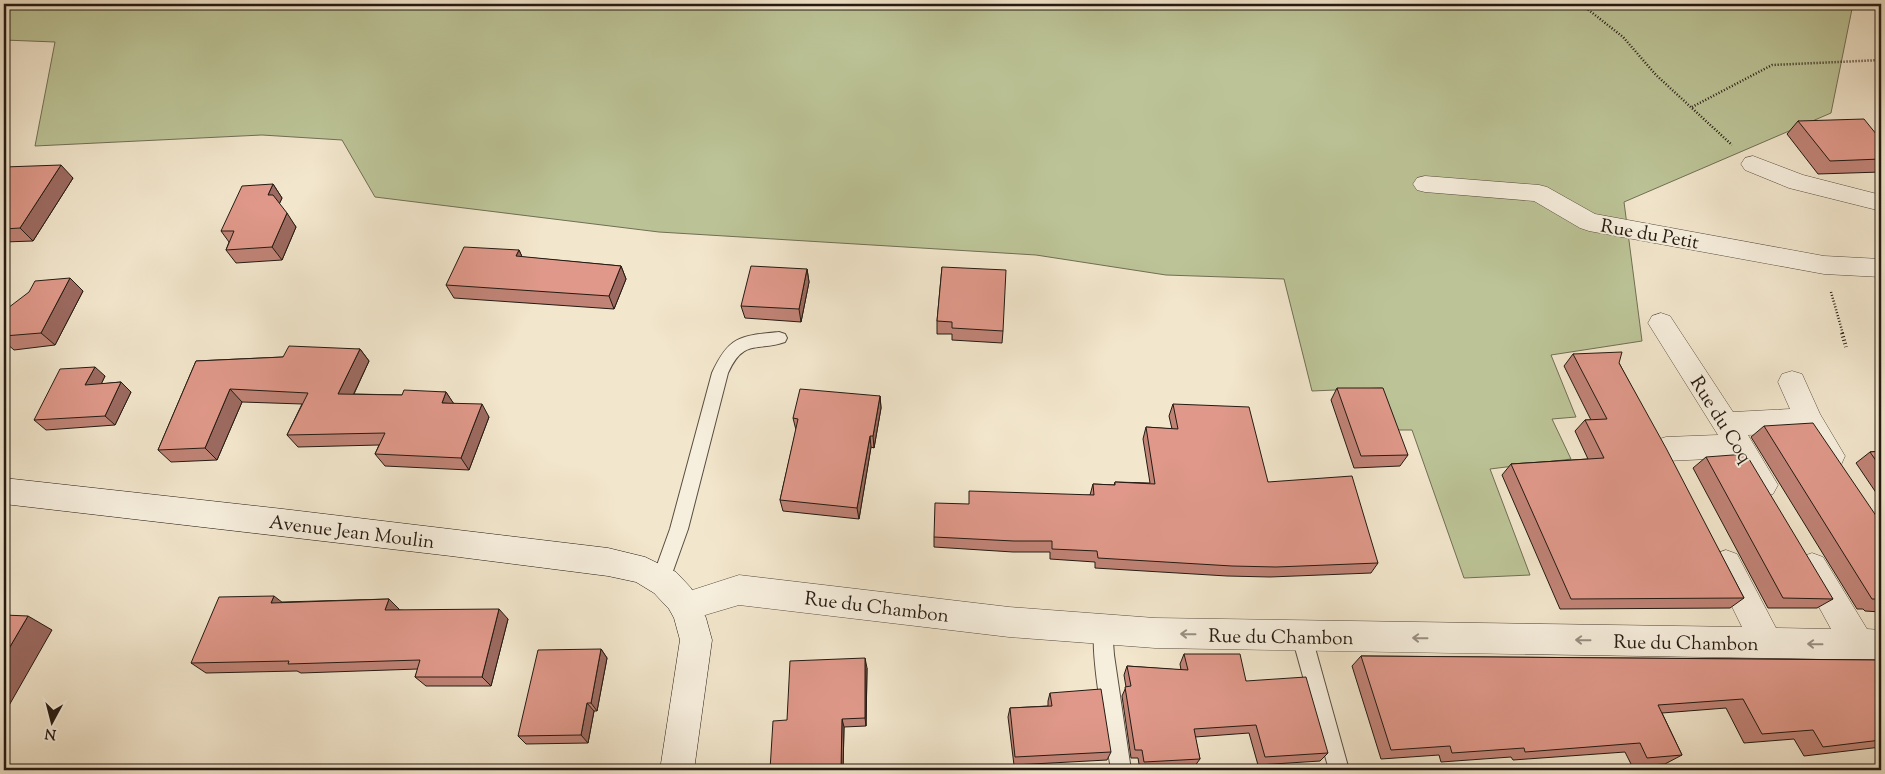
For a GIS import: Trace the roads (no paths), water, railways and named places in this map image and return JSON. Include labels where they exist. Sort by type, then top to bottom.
[{"type":"street","points":[[1753,164],[1796,182],[1881,203]]},
{"type":"street","name":"Rue du Petit","points":[[1425,184],[1539,193],[1589,222],[1824,265],[1881,268]]},
{"type":"street","name":"Rue du Coq","points":[[1661,322],[1733,435],[1774,504]]},
{"type":"street","points":[[1792,382],[1809,420],[1848,479]]},
{"type":"street","points":[[1680,475],[1659,436],[1733,435],[1809,420]]},
{"type":"street","name":"Avenue Jean Moulin","points":[[4,491],[120,503],[612,563],[644,571],[661,579],[686,606]]},
{"type":"street","points":[[1712,537],[1767,643]]},
{"type":"street","points":[[1799,545],[1870,645]]},
{"type":"street","name":"Rue du Chambon","points":[[686,606],[739,590],[1009,622],[1155,633],[1870,645]]},
{"type":"street","points":[[677,770],[696,640],[693,622],[686,606]]},
{"type":"lane","points":[[661,579],[679,529],[726,356],[732,349],[745,342],[779,338]]},
{"type":"lane","points":[[1103,629],[1104,655],[1122,770]]},
{"type":"lane","points":[[1302,636],[1339,770]]}]
